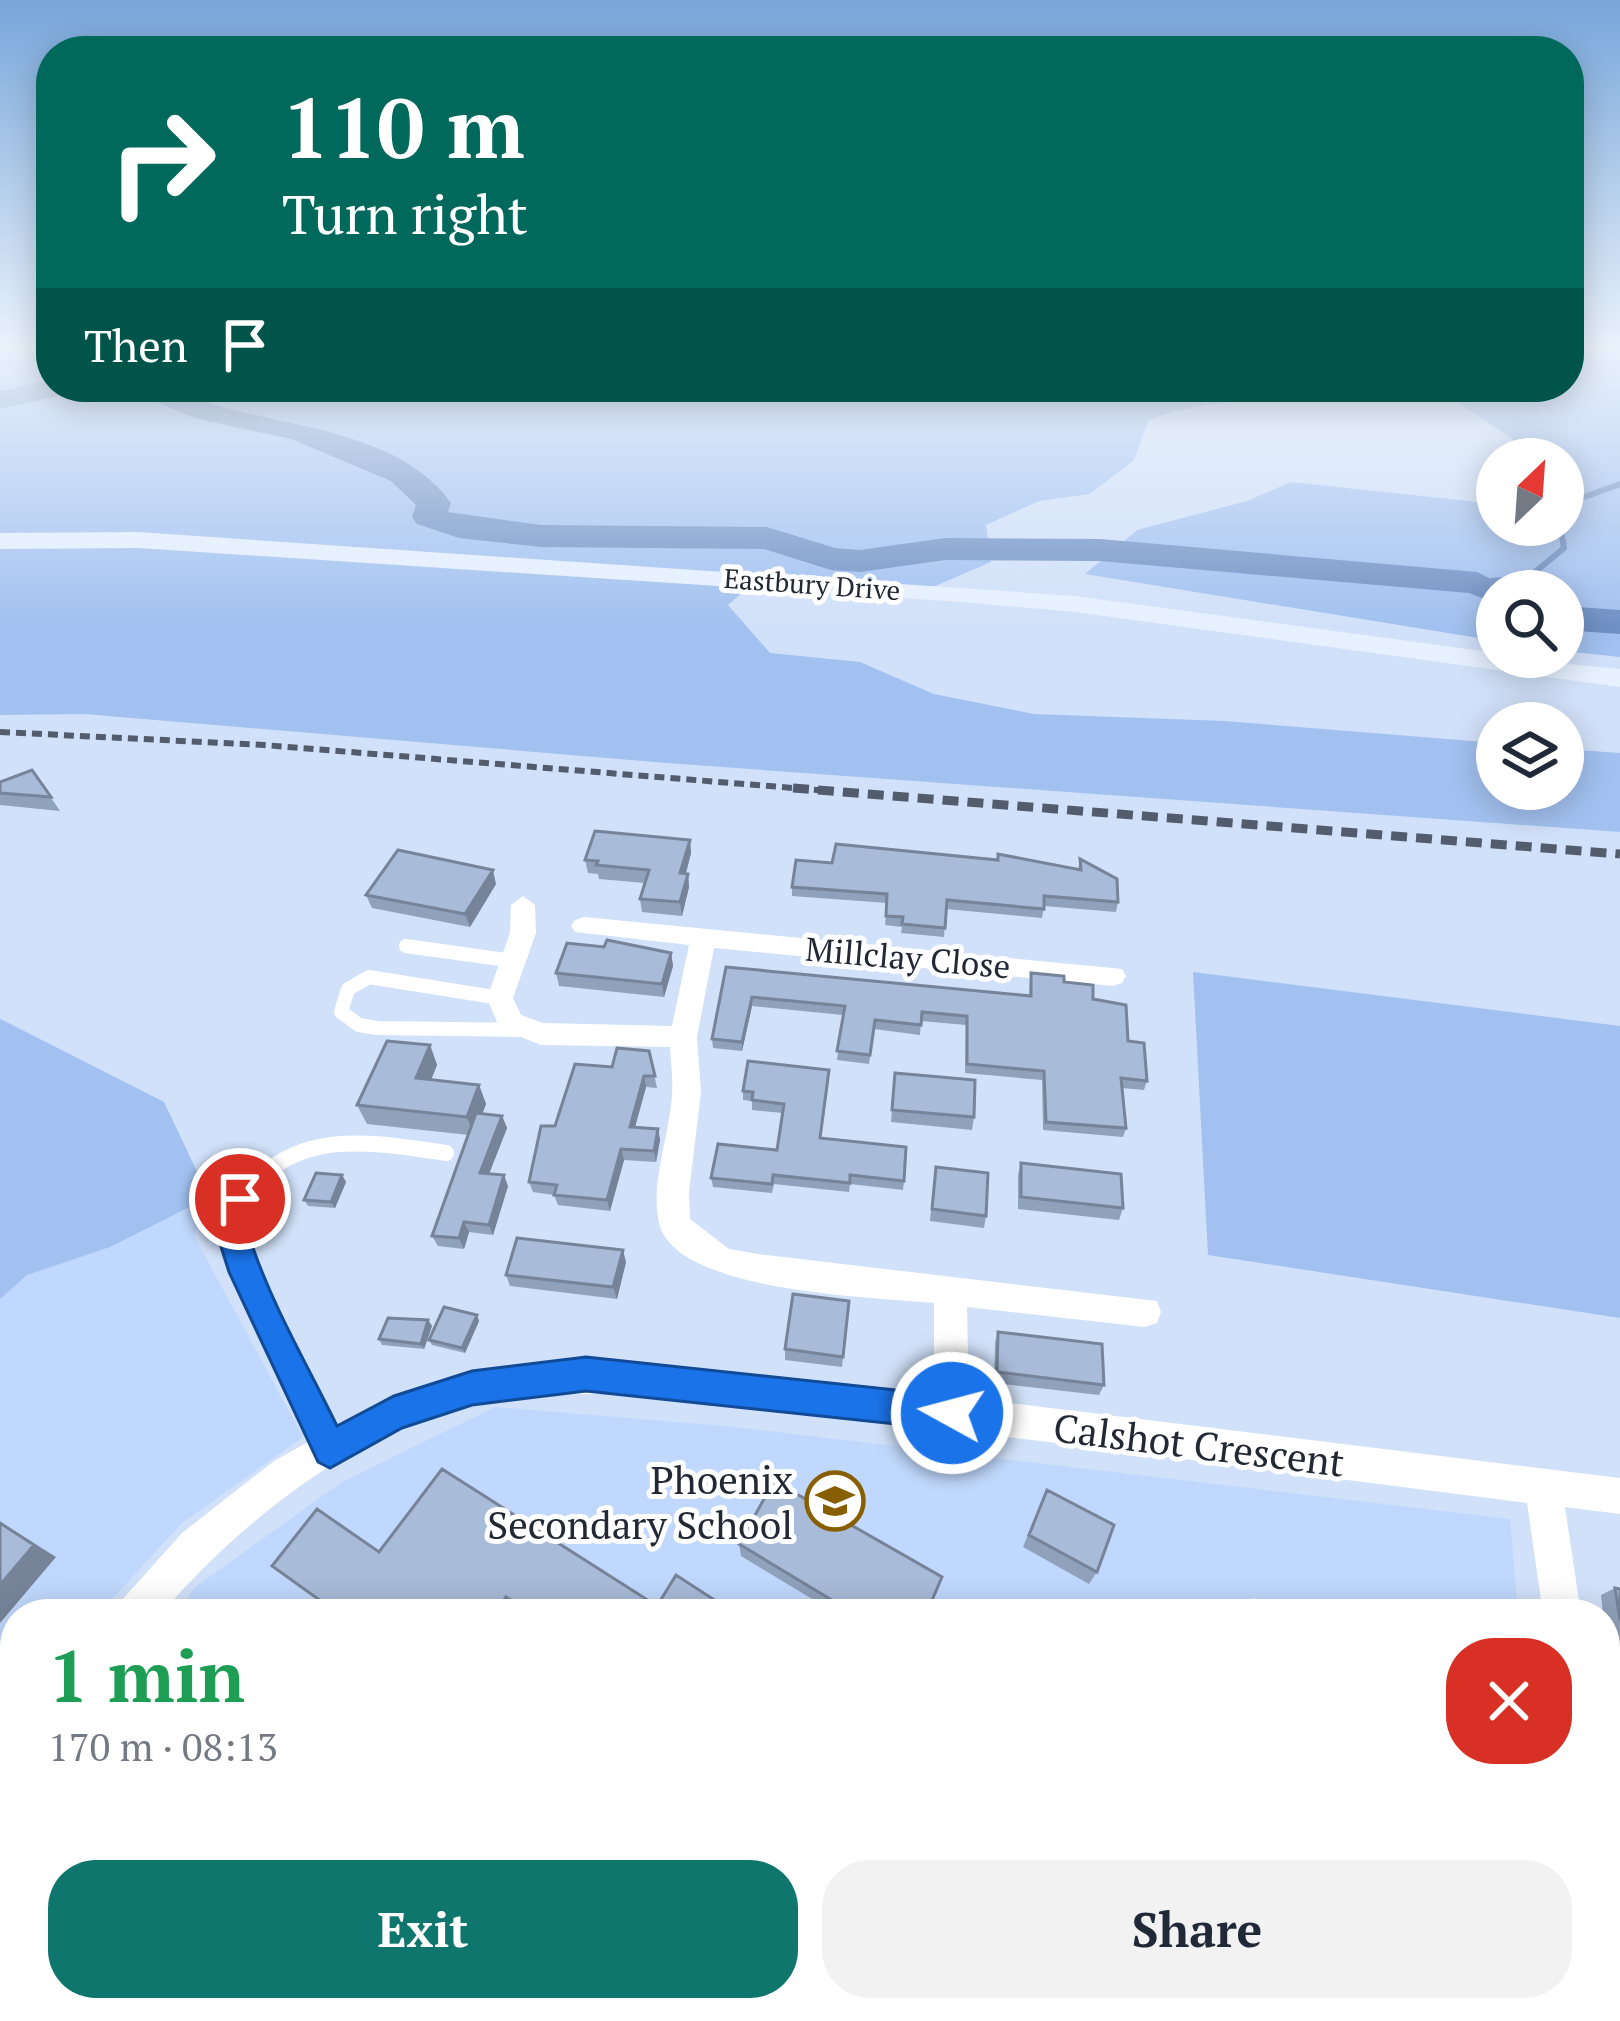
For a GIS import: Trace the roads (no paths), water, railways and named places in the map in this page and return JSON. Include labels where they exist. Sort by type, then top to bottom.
[{"type":"street","name":"Eastbury Drive","points":[[0,541],[138,540],[962,594],[1075,604],[1620,678]]},
{"type":"street","points":[[523,905],[523,933],[500,998],[504,1014],[519,1030],[683,1037]]},
{"type":"street","name":"Millclay Close","points":[[584,926],[1113,976]]},
{"type":"street","points":[[703,938],[683,1037],[688,1092],[674,1192],[675,1224],[693,1244],[722,1262],[1145,1312]]},
{"type":"street","points":[[950,1292],[952,1413]]},
{"type":"street","name":"Calshot Crescent","points":[[149,1599],[195,1546],[287,1474],[394,1413],[472,1388],[586,1374],[952,1413],[1620,1496]]},
{"type":"street","points":[[1543,1486],[1560,1599]]},
{"type":"lane","points":[[406,946],[514,961]]},
{"type":"lane","points":[[500,998],[369,977],[351,984],[341,996],[341,1012],[359,1025],[376,1028],[519,1030]]},
{"type":"lane","points":[[330,1450],[245,1272],[232,1234],[240,1199],[273,1164],[301,1149],[330,1142],[360,1141],[446,1153]]},
{"type":"waterway","points":[[322,440],[403,474],[434,503],[429,517],[459,527],[541,536],[767,538],[831,559],[860,561],[945,549],[1100,550],[1476,583]]},
{"type":"waterway","points":[[1584,497],[1620,484]]},
{"type":"waterway","points":[[1537,570],[1564,546]]},
{"type":"waterway","points":[[1584,619],[1620,622]]},
{"type":"railway","points":[[0,732],[264,745],[798,788]]},
{"type":"railway","points":[[793,788],[798,788]]},
{"type":"railway","points":[[798,788],[1620,854]]},
{"type":"railway","points":[[798,788],[830,791]]},
{"type":"place","name":"Phoenix Secondary School","points":[[835,1501]]}]
